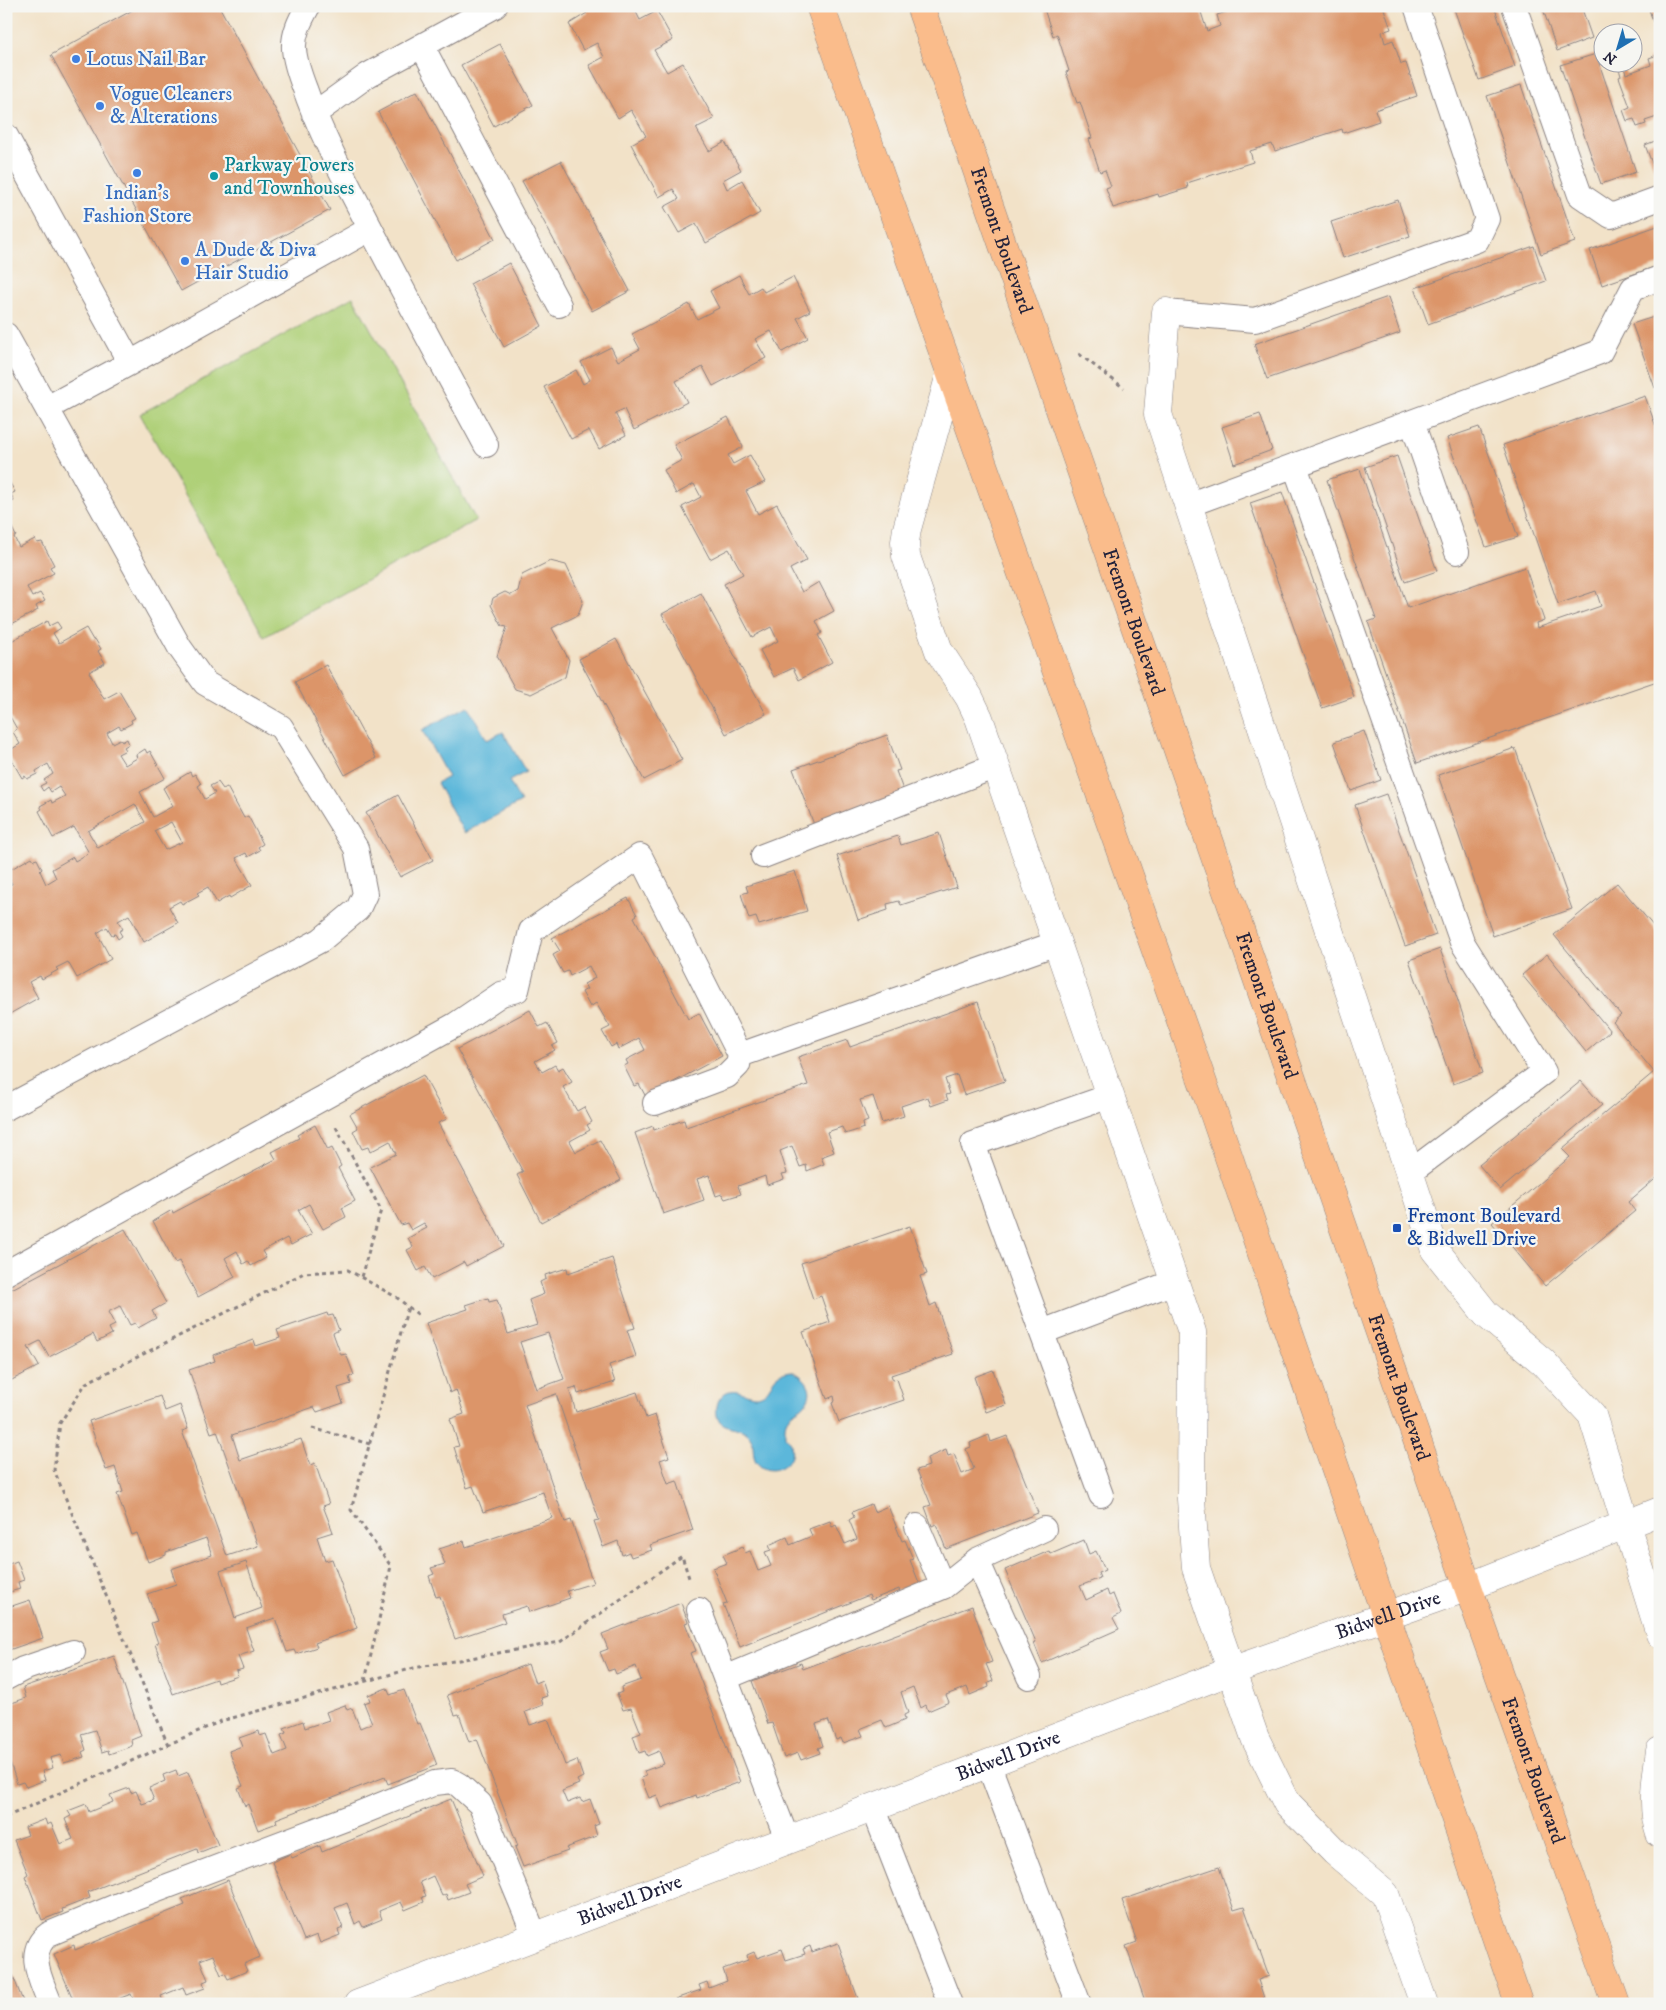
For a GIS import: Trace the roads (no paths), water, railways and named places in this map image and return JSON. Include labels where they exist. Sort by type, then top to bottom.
[{"type":"main road","points":[[820,6],[1214,1114],[1519,2004]]},
{"type":"main road","name":"Fremont Boulevard","points":[[920,6],[1468,1587],[1616,2004]]},
{"type":"street","points":[[1166,312],[1158,414],[1434,1250],[1486,1314],[1543,1362],[1592,1414],[1660,1634]]},
{"type":"street","points":[[951,371],[906,529],[904,542],[906,556],[935,642],[944,660],[975,707],[1192,1332],[1191,1499],[1196,1568],[1255,1738],[1287,1803],[1335,1852],[1385,1894],[1424,2004]]},
{"type":"street","name":"Bidwell Drive","points":[[358,2004],[1231,1671],[1468,1587],[1660,1511]]},
{"type":"street","points":[[1660,1751],[1656,1786],[1656,1824],[1660,1834]]},
{"type":"lane","points":[[308,6],[300,20],[294,50],[299,72],[314,114],[328,148],[370,229],[486,445]]},
{"type":"lane","points":[[314,114],[368,75],[495,6]]},
{"type":"lane","points":[[1166,312],[1255,320],[1477,240],[1487,220],[1416,6]]},
{"type":"lane","points":[[1514,6],[1580,194],[1611,216],[1660,198]]},
{"type":"lane","points":[[422,46],[559,305]]},
{"type":"lane","points":[[6,136],[130,364]]},
{"type":"lane","points":[[47,408],[130,364],[370,229]]},
{"type":"lane","points":[[1188,505],[1600,352],[1633,288],[1660,278]]},
{"type":"lane","points":[[6,335],[180,648],[205,683],[281,727],[356,848],[365,894],[358,909],[321,940],[6,1108]]},
{"type":"lane","points":[[1412,422],[1457,552]]},
{"type":"lane","points":[[1295,466],[1462,942],[1544,1072],[1409,1173]]},
{"type":"lane","points":[[763,856],[996,766]]},
{"type":"lane","points":[[6,1273],[455,1024],[501,994],[517,990],[531,931],[640,856],[740,1055],[738,1065],[727,1076],[655,1103]]},
{"type":"lane","points":[[740,1055],[1057,942]]},
{"type":"lane","points":[[1102,1496],[973,1144],[1110,1096]]},
{"type":"lane","points":[[1042,1332],[1174,1282]]},
{"type":"lane","points":[[917,1526],[942,1587]]},
{"type":"lane","points":[[725,1678],[942,1587],[977,1560],[1044,1530]]},
{"type":"lane","points":[[977,1560],[1029,1677]]},
{"type":"lane","points":[[699,1610],[787,1839]]},
{"type":"lane","points":[[6,1678],[23,1669],[74,1652]]},
{"type":"lane","points":[[988,1763],[1079,2004]]},
{"type":"lane","points":[[50,2004],[38,1974],[35,1958],[42,1938],[48,1934],[128,1901],[436,1783],[452,1782],[459,1785],[480,1804],[534,1936]]},
{"type":"lane","points":[[873,1807],[950,2004]]},
{"type":"water","points":[[468,706],[487,740],[503,732],[526,772],[509,781],[521,802],[464,833],[437,783],[448,777],[422,730]]},
{"type":"water","points":[[792,1371],[802,1377],[808,1385],[810,1395],[804,1405],[787,1419],[785,1436],[791,1445],[792,1452],[790,1457],[783,1466],[777,1469],[766,1469],[760,1466],[755,1459],[753,1443],[749,1435],[744,1431],[727,1426],[719,1420],[717,1404],[722,1395],[730,1391],[739,1391],[752,1396],[761,1395],[769,1389],[778,1375]]},
{"type":"place","name":"Lotus Nail Bar","points":[[76,59]]},
{"type":"place","name":"Vogue Cleaners & Alterations","points":[[100,106]]},
{"type":"place","name":"Indian's Fashion Store","points":[[137,173]]},
{"type":"place","name":"Parkway Towers and Townhouses","points":[[214,176]]},
{"type":"place","name":"A Dude & Diva Hair Studio","points":[[185,261]]},
{"type":"place","name":"Fremont Boulevard & Bidwell Drive","points":[[1397,1228]]}]
